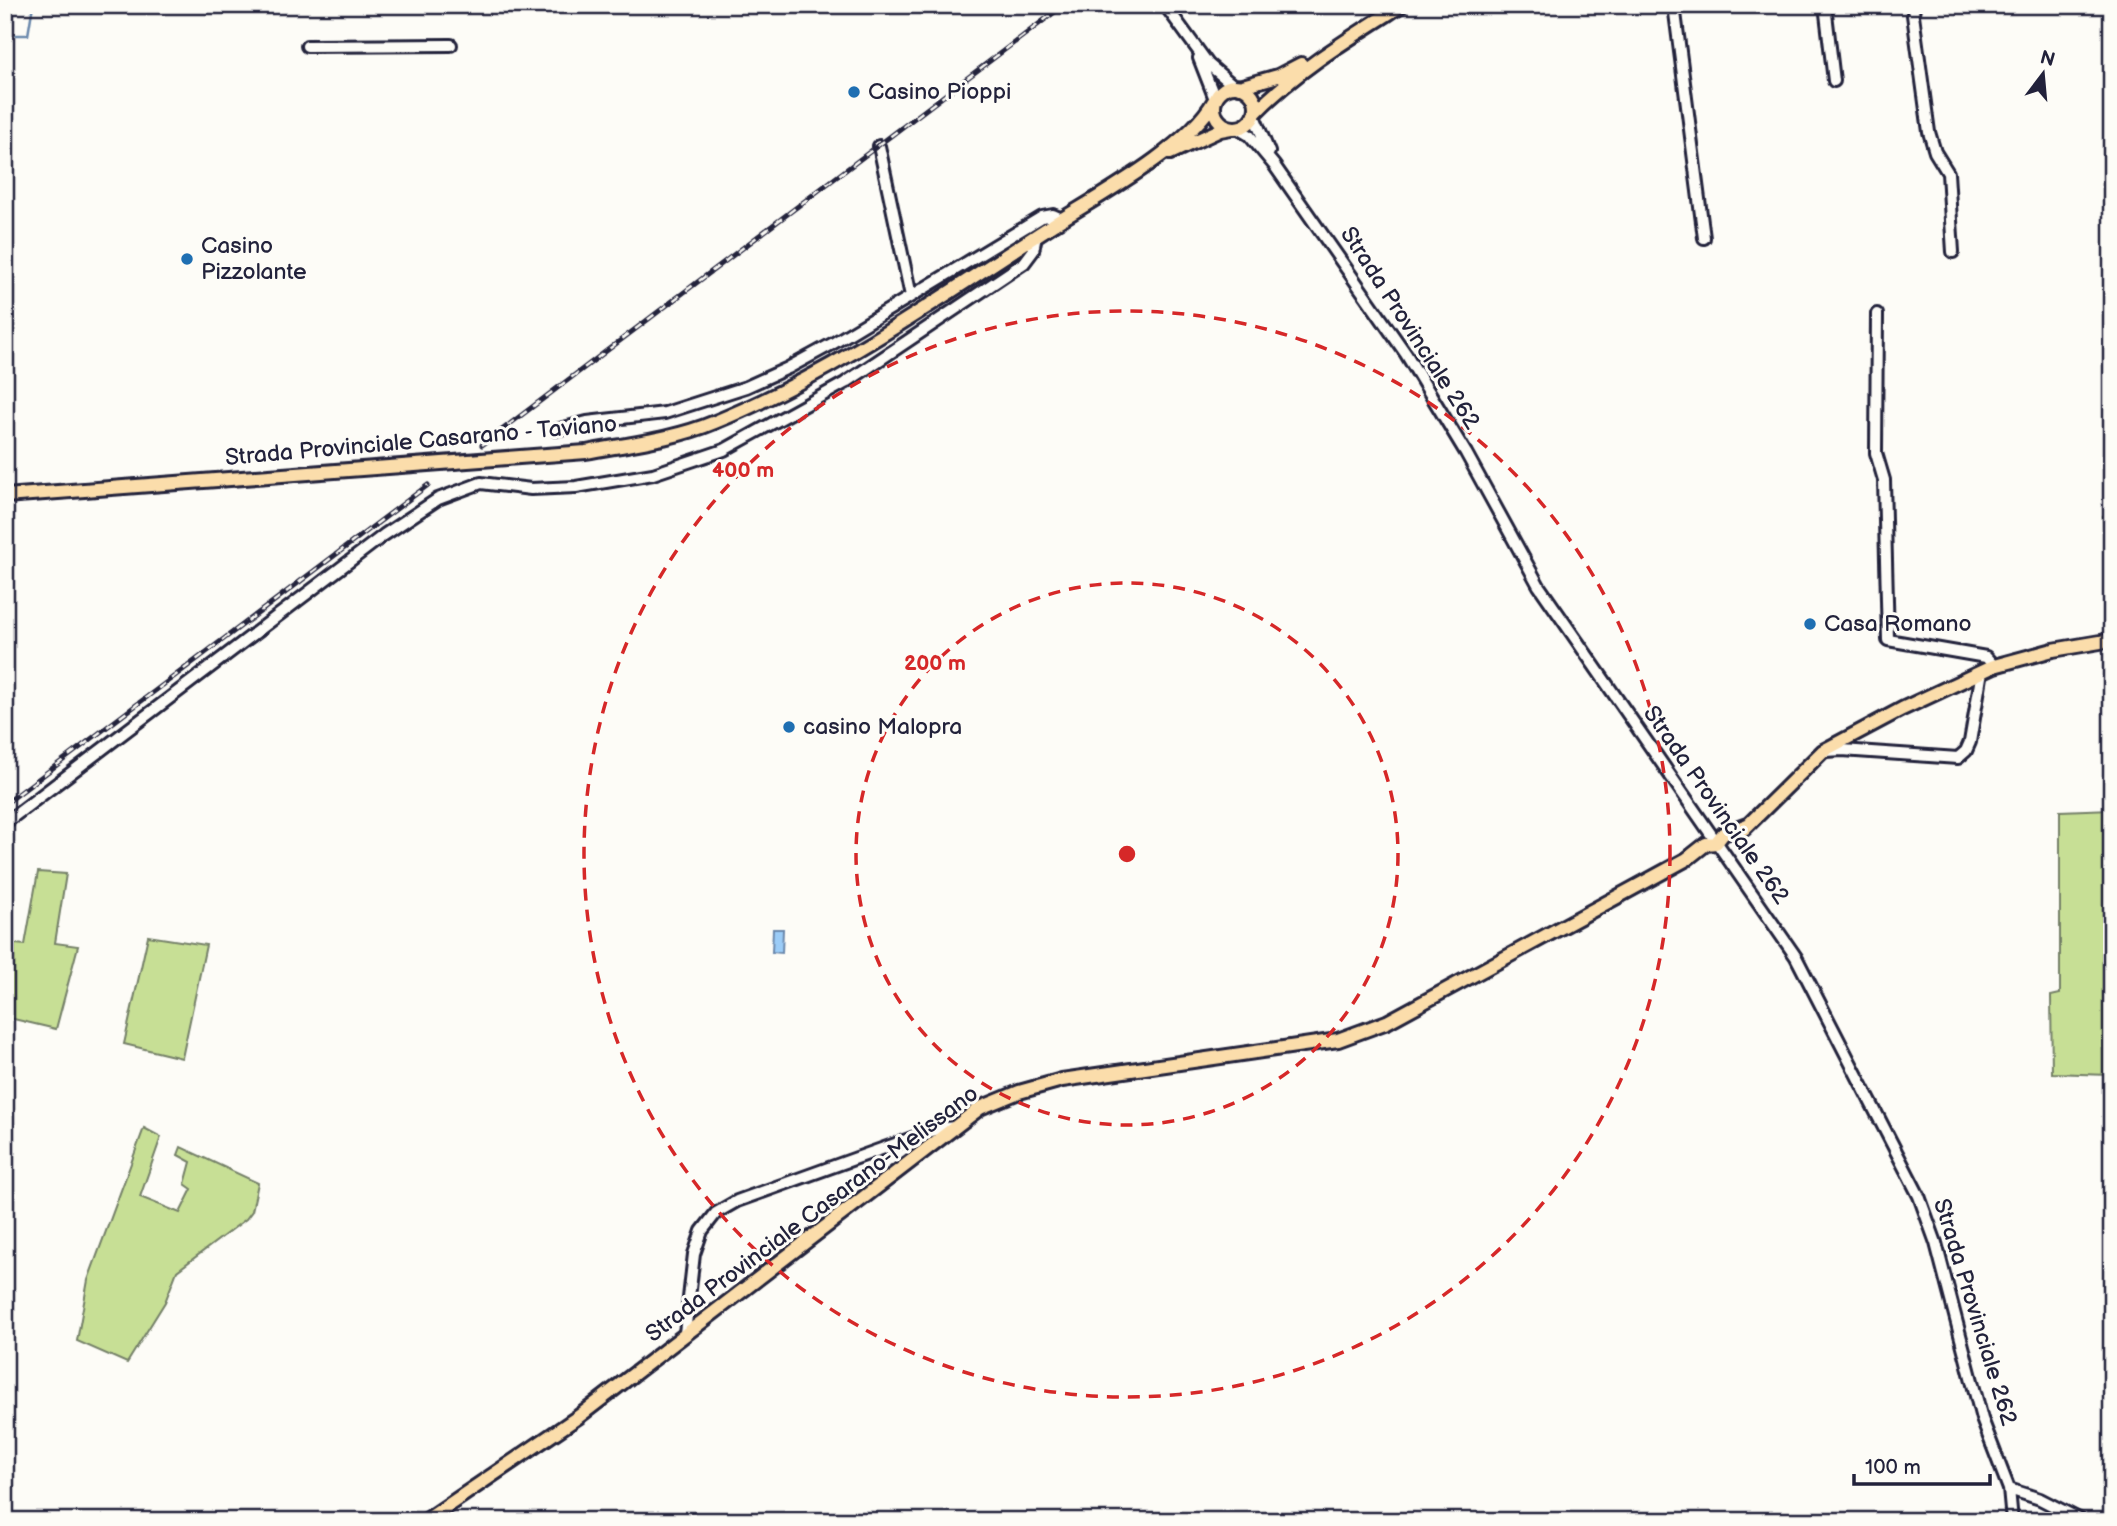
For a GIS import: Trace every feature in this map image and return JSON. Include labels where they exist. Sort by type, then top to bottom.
[{"type":"main road","name":"Strada Provinciale Casarano - Taviano","points":[[5,496],[586,452],[651,440],[712,424],[774,397],[897,324],[1145,166],[1196,127],[1222,90],[1278,76],[1336,46],[1402,5]]},
{"type":"main road","name":"Strada Provinciale Casarano - Taviano","points":[[1145,166],[1202,137],[1247,124],[1279,88],[1336,46]]},
{"type":"main road","points":[[1236,86],[1246,89],[1254,99],[1254,114]]},
{"type":"main road","points":[[1215,100],[1214,114],[1217,119],[1222,124],[1235,128]]},
{"type":"main road","name":"Strada Provinciale Casarano-Melissano","points":[[425,1521],[578,1417],[980,1108],[1019,1092],[1062,1080],[1338,1040],[1387,1023],[1687,859],[1711,850],[1716,843],[1729,841],[1741,833],[1823,751],[1902,709],[1988,669],[2053,650],[2112,640]]},
{"type":"street","points":[[1165,5],[1208,64],[1236,86]]},
{"type":"street","points":[[1674,5],[1704,238]]},
{"type":"street","points":[[1825,5],[1834,82]]},
{"type":"street","points":[[1914,5],[1913,15],[1929,132],[1948,173],[1953,252]]},
{"type":"street","points":[[307,46],[452,45]]},
{"type":"street","points":[[1194,46],[1215,100]]},
{"type":"street","points":[[1254,114],[1275,164]]},
{"type":"street","points":[[1235,128],[1249,135],[1275,164]]},
{"type":"street","points":[[879,146],[911,296]]},
{"type":"street","name":"Strada Provinciale 262","points":[[1275,164],[1406,354],[1466,453],[1539,586],[1796,957],[1919,1196],[1937,1243],[1982,1419],[2009,1489],[2012,1521]]},
{"type":"street","points":[[556,430],[587,422],[665,414],[746,387],[789,368],[1042,216],[1053,215],[1062,219]]},
{"type":"street","points":[[5,823],[384,535],[438,499],[481,483],[531,489],[576,487],[653,474],[724,450],[845,383],[1024,263],[1034,251],[1036,236]]},
{"type":"street","points":[[1823,751],[1958,758],[1970,743],[1988,669],[1986,657],[1888,640],[1884,480],[1876,453],[1877,314]]},
{"type":"street","points":[[685,1333],[694,1254],[702,1231],[716,1213],[737,1201],[779,1185],[937,1129],[957,1126]]},
{"type":"street","points":[[2009,1489],[2040,1499],[2083,1521]]},
{"type":"green space","points":[[2112,515],[2112,626],[2111,626],[2103,516]]},
{"type":"green space","points":[[2112,809],[2110,1110],[2109,1075],[2052,1073],[2051,996],[2060,994],[2060,811]]},
{"type":"green space","points":[[38,872],[66,874],[55,943],[78,946],[56,1029],[5,1017],[5,943],[25,945]]},
{"type":"green space","points":[[148,936],[206,945],[182,1058],[124,1044]]},
{"type":"green space","points":[[144,1128],[161,1137],[140,1197],[180,1213],[192,1189],[185,1184],[191,1162],[178,1155],[181,1147],[258,1183],[252,1211],[246,1219],[177,1271],[165,1302],[127,1363],[77,1341],[88,1280]]},
{"type":"water","points":[[773,929],[783,929],[782,953],[772,952]]},
{"type":"waterway","points":[[5,35],[28,35],[33,5]]},
{"type":"railway","points":[[482,445],[1064,5]]},
{"type":"railway","points":[[5,804],[428,485]]},
{"type":"place","name":"Casino Pioppi","points":[[854,92]]},
{"type":"place","name":"Casino Pizzolante","points":[[187,259]]},
{"type":"place","name":"Casa Romano","points":[[1810,624]]},
{"type":"place","name":"casino Malopra","points":[[789,727]]}]
